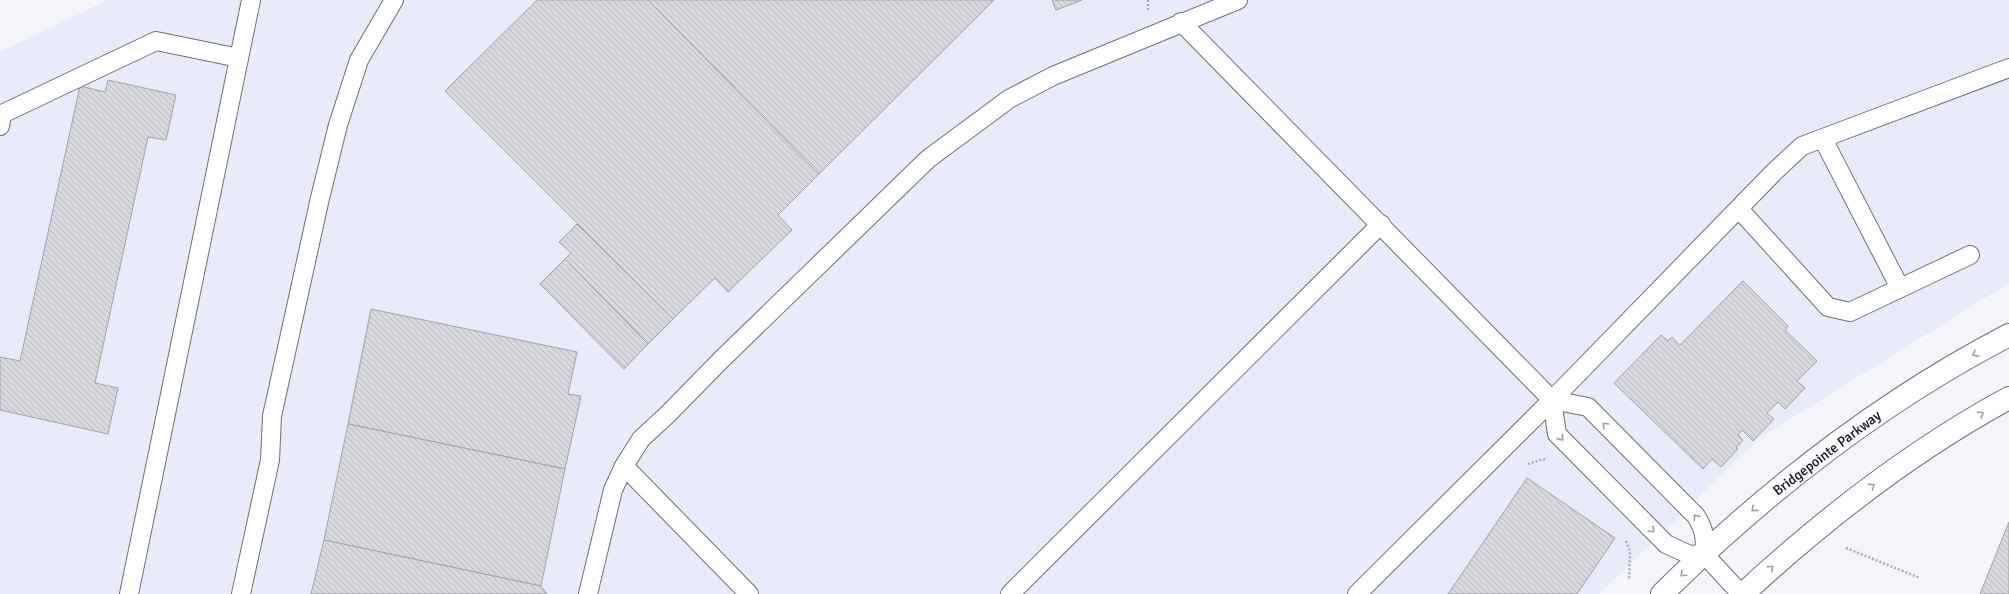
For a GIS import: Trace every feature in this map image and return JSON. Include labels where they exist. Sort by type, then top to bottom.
[{"type":"main road","name":"Bridgepointe Parkway","points":[[1662,594],[1752,510],[1846,436],[1917,388],[2009,335]]},
{"type":"main road","points":[[1742,594],[1797,544],[1860,494],[1941,438],[2009,398]]},
{"type":"lane","points":[[129,594],[251,0]]},
{"type":"lane","points":[[241,594],[270,460],[272,416],[320,198],[338,125],[359,60],[394,0]]},
{"type":"lane","points":[[588,594],[611,497],[624,466],[641,439],[928,159],[1009,99],[1053,76],[1181,22],[1238,0]]},
{"type":"lane","points":[[1181,22],[1381,224],[1552,400],[1588,407],[1691,510],[1703,528],[1706,541],[1704,554]]},
{"type":"lane","points":[[0,126],[2,114],[156,42],[239,58]]},
{"type":"lane","points":[[1357,594],[1552,400],[1774,172],[1802,146],[1824,139],[2009,68]]},
{"type":"lane","points":[[1824,139],[1900,288]]},
{"type":"lane","points":[[1739,209],[1828,307],[1850,312],[1970,255]]},
{"type":"lane","points":[[1010,594],[1381,224]]},
{"type":"lane","points":[[1552,400],[1557,434],[1666,544],[1690,555],[1704,554]]},
{"type":"lane","points":[[624,466],[749,594]]},
{"type":"lane","points":[[1704,554],[1742,594]]},
{"type":"path","points":[[1846,548],[1920,578]]},
{"type":"shaded area","points":[[108,0],[2009,0],[2009,283],[1760,438],[1599,594],[0,594],[0,52]]},
{"type":"building","points":[[537,0],[648,0],[819,174],[778,215],[792,230],[728,292],[715,278],[673,319],[445,91]]},
{"type":"building","points":[[648,0],[994,0],[819,174]]},
{"type":"building","points":[[1052,0],[1082,0],[1056,10]]},
{"type":"building","points":[[108,80],[176,95],[166,140],[148,137],[95,383],[118,388],[108,434],[0,410],[0,357],[20,361],[80,86],[105,92]]},
{"type":"building","points":[[577,224],[673,319],[648,344],[565,259],[571,253],[559,242]]},
{"type":"building","points":[[565,259],[648,344],[624,369],[540,284]]},
{"type":"building","points":[[1743,281],[1788,326],[1785,330],[1817,361],[1797,381],[1805,388],[1785,409],[1778,402],[1767,413],[1774,419],[1753,441],[1742,430],[1738,435],[1743,440],[1736,448],[1738,449],[1721,467],[1712,459],[1703,469],[1614,383],[1661,335],[1668,341],[1672,337],[1680,345]]},
{"type":"building","points":[[371,309],[577,352],[568,394],[581,396],[565,469],[348,424]]},
{"type":"building","points":[[348,424],[565,469],[541,586],[324,540]]},
{"type":"building","points":[[1527,478],[1615,538],[1577,594],[1448,594]]},
{"type":"building","points":[[2009,522],[2009,594],[1980,594]]},
{"type":"building","points":[[324,540],[541,586],[547,594],[311,594]]}]
